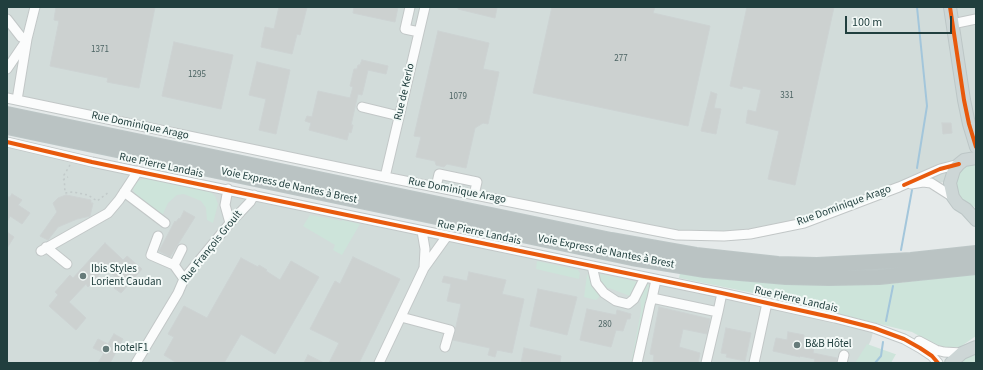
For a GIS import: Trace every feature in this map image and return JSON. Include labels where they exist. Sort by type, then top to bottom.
[{"type":"highway","name":"Voie Express de Nantes à Brest","points":[[7,114],[603,239],[696,255],[771,263],[817,265],[890,262],[976,253]]},
{"type":"highway","name":"Voie Express de Nantes à Brest","points":[[7,127],[632,258],[705,270],[786,277],[829,278],[879,277],[976,267]]},
{"type":"main road","points":[[950,7],[964,100],[976,147]]},
{"type":"main road","points":[[964,100],[967,138],[961,162],[951,176],[950,190],[958,204],[971,210],[976,220]]},
{"type":"main road","points":[[961,162],[976,158]]},
{"type":"main road","points":[[951,363],[971,348]]},
{"type":"street","points":[[17,100],[27,39],[35,7]]},
{"type":"street","points":[[410,7],[405,29],[419,32]]},
{"type":"street","name":"Rue de Kerlo","points":[[385,177],[425,7]]},
{"type":"street","points":[[7,19],[21,38],[27,39]]},
{"type":"street","points":[[952,24],[976,19]]},
{"type":"street","points":[[7,69],[27,39]]},
{"type":"street","name":"Rue Dominique Arago","points":[[7,98],[385,177],[677,235],[724,236],[750,234],[804,223],[922,179],[940,169],[961,162]]},
{"type":"street","points":[[362,107],[399,116]]},
{"type":"street","name":"Rue Pierre Landais","points":[[7,142],[422,231],[722,293],[874,328],[894,331],[917,339],[936,350],[944,352],[971,348]]},
{"type":"street","points":[[67,264],[43,249],[108,213],[138,171]]},
{"type":"street","points":[[436,187],[439,174],[477,182],[474,194]]},
{"type":"street","points":[[922,179],[953,197]]},
{"type":"street","points":[[228,189],[225,205],[230,223]]},
{"type":"street","points":[[124,192],[165,223]]},
{"type":"street","name":"Rue François Groult","points":[[136,363],[178,293],[184,279],[230,223],[250,202],[254,195]]},
{"type":"street","points":[[422,231],[425,249],[424,268]]},
{"type":"street","points":[[158,236],[151,255],[174,265],[184,279]]},
{"type":"street","points":[[379,363],[424,268],[447,236]]},
{"type":"street","points":[[174,265],[182,249]]},
{"type":"street","points":[[592,266],[596,283],[604,293],[616,301],[628,304],[634,299],[645,277]]},
{"type":"street","points":[[637,363],[656,280]]},
{"type":"street","points":[[706,363],[722,293]]},
{"type":"street","points":[[652,298],[718,312]]},
{"type":"street","name":"Rue Pierre Landais","points":[[754,363],[767,303]]},
{"type":"street","points":[[401,317],[450,330],[445,347]]},
{"type":"street","name":"Rue Pierre Landais","points":[[874,328],[911,342],[932,356],[938,363]]},
{"type":"path","points":[[72,157],[70,166],[64,175],[64,193],[73,192],[88,195],[96,201],[109,192]]},
{"type":"path","points":[[63,180],[68,177]]},
{"type":"shaded area","points":[[7,7],[976,7],[976,177],[887,191],[774,230],[700,236],[7,98]]},
{"type":"shaded area","points":[[7,142],[874,328],[871,340],[860,363],[7,363]]},
{"type":"green space","points":[[976,161],[976,207],[967,206],[956,195],[955,176],[961,167]]},
{"type":"green space","points":[[143,179],[208,190],[215,196],[218,204],[213,223],[207,220],[206,208],[201,201],[184,194],[177,195],[168,203],[161,218],[136,198],[133,189],[134,183]]},
{"type":"green space","points":[[310,215],[360,224],[342,255],[333,250],[335,245],[303,226]]},
{"type":"green space","points":[[537,261],[578,270],[580,273],[579,279],[536,269]]},
{"type":"green space","points":[[680,273],[731,280],[782,284],[853,285],[898,283],[976,274],[976,336],[960,347],[944,347],[934,344],[912,332],[758,294],[679,278]]},
{"type":"green space","points":[[589,274],[601,295],[596,300],[584,297],[587,275]]},
{"type":"green space","points":[[600,274],[639,283],[630,296],[609,288],[605,290],[600,284]]},
{"type":"green space","points":[[646,283],[651,288],[648,293],[634,363],[631,363],[641,311],[640,294]]},
{"type":"green space","points":[[867,344],[896,354],[891,363],[855,363]]},
{"type":"green space","points":[[976,351],[976,363],[956,363]]},
{"type":"building","points":[[56,7],[155,7],[139,88],[107,82],[108,78],[50,66],[59,21],[54,20]]},
{"type":"building","points":[[279,7],[307,7],[300,35],[297,34],[292,54],[261,47],[265,27],[274,29]]},
{"type":"building","points":[[354,7],[398,7],[395,22],[353,13]]},
{"type":"building","points":[[458,7],[497,7],[495,18],[458,9]]},
{"type":"building","points":[[552,7],[655,7],[653,13],[710,26],[688,126],[533,93]]},
{"type":"building","points":[[747,7],[834,7],[795,185],[768,179],[779,131],[746,123],[748,110],[756,112],[761,90],[743,86],[742,89],[730,86]]},
{"type":"building","points":[[438,31],[489,43],[483,69],[499,72],[488,124],[483,123],[475,128],[466,168],[447,164],[444,167],[436,165],[435,161],[416,157],[421,137],[414,136]]},
{"type":"building","points":[[174,42],[233,55],[221,109],[162,96]]},
{"type":"building","points":[[362,60],[388,66],[386,74],[368,70],[362,95],[358,94],[351,125],[353,125],[347,140],[309,130],[311,123],[305,121],[307,116],[312,117],[318,91],[350,98],[353,87],[350,86],[354,69],[357,69]]},
{"type":"building","points":[[257,62],[290,70],[276,134],[259,130],[266,99],[249,95]]},
{"type":"building","points":[[711,92],[717,94],[714,108],[721,109],[716,134],[701,131]]},
{"type":"building","points":[[942,123],[951,123],[952,133],[943,134]]},
{"type":"building","points":[[12,194],[22,200],[18,205],[30,213],[22,224],[10,216],[7,222],[7,197],[10,197]]},
{"type":"building","points":[[66,195],[91,200],[91,203],[93,203],[90,216],[77,219],[58,227],[48,240],[40,236],[57,212],[53,203],[58,198]]},
{"type":"building","points":[[184,211],[195,217],[170,257],[159,251],[175,221],[176,222],[179,218],[180,219]]},
{"type":"building","points":[[7,232],[14,237],[7,248]]},
{"type":"building","points":[[105,243],[123,260],[127,256],[142,269],[121,293],[114,288],[120,281],[105,268],[88,287],[86,284],[69,302],[86,318],[76,330],[49,306],[58,295],[55,292],[70,275],[73,278]]},
{"type":"building","points":[[353,257],[400,279],[359,363],[329,363],[339,343],[310,329],[335,281],[340,284]]},
{"type":"building","points":[[241,258],[258,267],[259,265],[280,280],[291,261],[319,277],[275,354],[241,334],[224,363],[177,363],[164,355],[174,337],[168,334],[184,306],[207,318]]},
{"type":"building","points":[[469,272],[506,280],[502,294],[524,299],[512,353],[497,350],[495,357],[488,355],[490,348],[453,340],[461,304],[447,301],[451,284],[442,282],[444,276],[467,281]]},
{"type":"building","points":[[538,289],[577,297],[567,335],[530,326]]},
{"type":"building","points":[[659,307],[710,319],[707,334],[683,329],[679,347],[700,353],[698,363],[653,363],[654,355],[650,354]]},
{"type":"building","points":[[587,309],[616,315],[617,310],[631,314],[630,319],[627,319],[623,331],[616,330],[611,347],[580,340]]},
{"type":"building","points":[[726,328],[751,333],[745,361],[726,357],[727,354],[721,353]]},
{"type":"building","points":[[788,332],[804,335],[803,344],[814,346],[813,353],[837,358],[836,363],[814,363],[815,359],[773,351],[776,338],[787,340]]},
{"type":"building","name":"hotelF1","points":[[114,334],[123,339],[110,363],[98,363],[104,353],[93,348],[98,339],[108,344]]},
{"type":"building","points":[[524,348],[561,356],[560,363],[521,363]]},
{"type":"building","points":[[308,355],[324,363],[304,363]]},
{"type":"waterway","points":[[917,7],[927,106],[917,168]]},
{"type":"waterway","points":[[901,250],[912,190]]},
{"type":"waterway","points":[[886,321],[893,286]]},
{"type":"waterway","points":[[875,363],[881,356],[883,342]]},
{"type":"cycle path","points":[[950,7],[964,100],[976,147]]},
{"type":"cycle path","points":[[7,142],[92,162],[722,293],[835,318],[874,328],[904,339],[932,356],[938,363]]},
{"type":"cycle path","points":[[904,185],[940,169],[959,164]]},
{"type":"place","name":"Ibis Styles Lorient Caudan","points":[[83,276]]},
{"type":"place","name":"B&B Hôtel","points":[[797,345]]},
{"type":"place","name":"hotelF1","points":[[106,349]]}]
